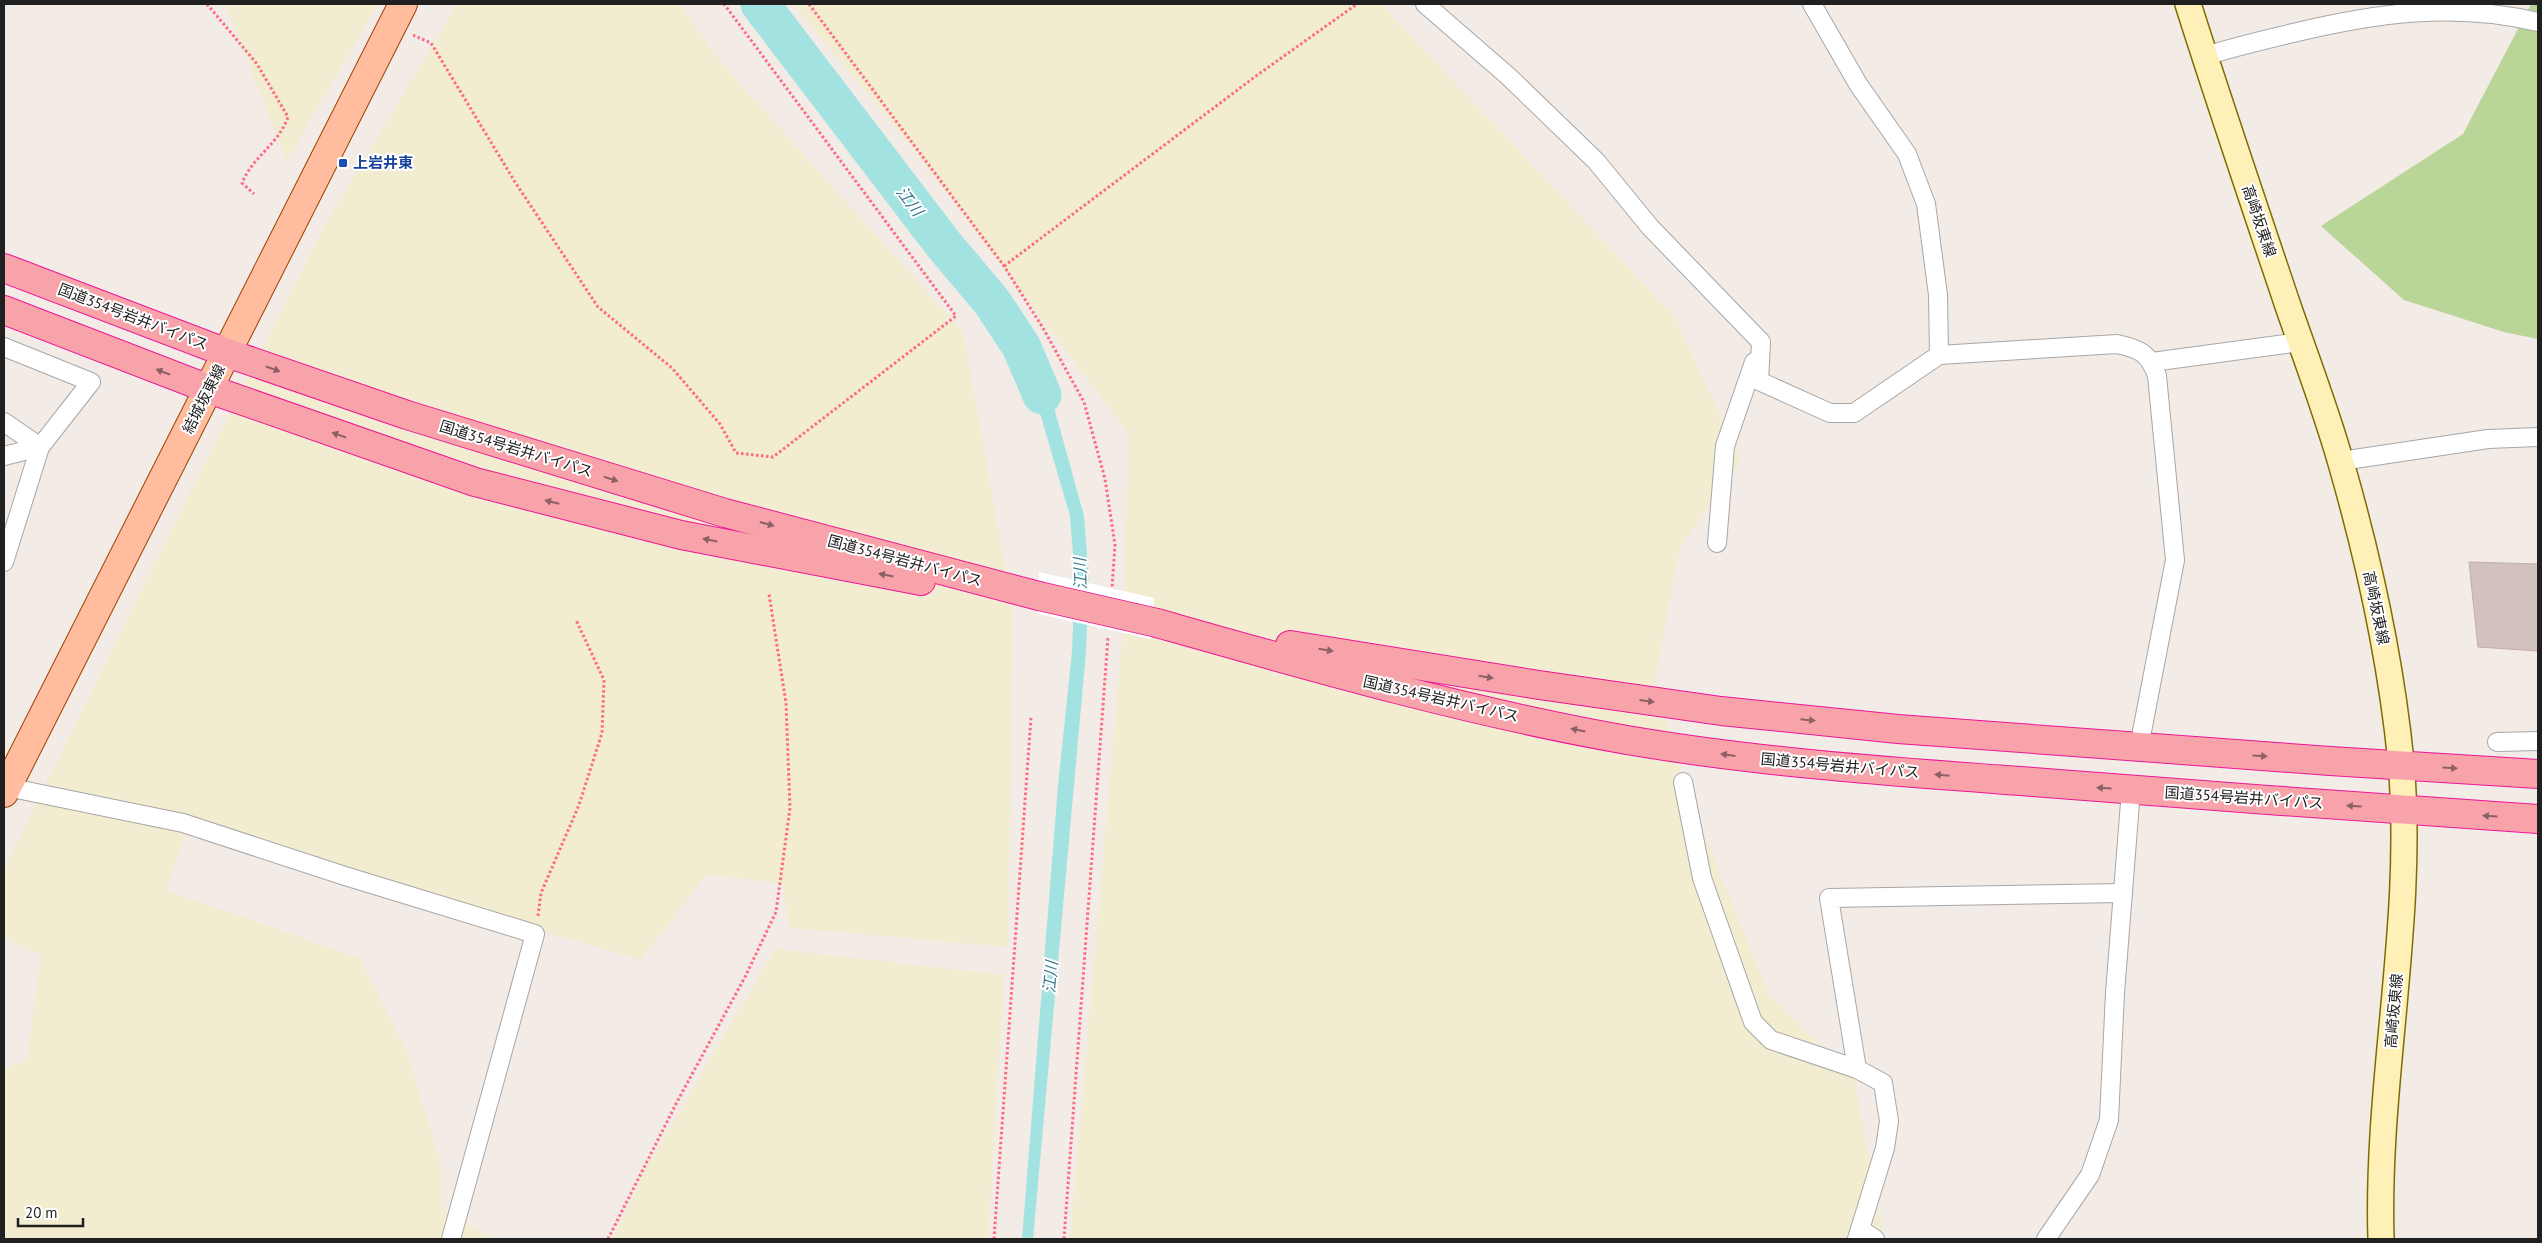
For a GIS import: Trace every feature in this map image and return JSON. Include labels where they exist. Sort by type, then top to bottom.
[{"type":"highway","name":"国道354号岩井バイパス","points":[[4,268],[227,353],[407,415],[724,513],[1039,596],[1157,623],[1382,686],[1534,721],[1626,739],[1752,758],[2131,790],[2538,819]]},
{"type":"highway","name":"国道354号岩井バイパス","points":[[4,310],[209,389],[475,482],[682,535],[905,579],[1039,596]]},
{"type":"highway","name":"国道354号岩井バイパス","points":[[1157,623],[1539,685],[1721,711],[1898,729],[2538,774]]},
{"type":"main road","name":"高崎坂東線","points":[[2188,4],[2341,461],[2380,625],[2401,765],[2402,810],[2402,898],[2382,1144],[2381,1239]]},
{"type":"main road","name":"結城坂東線","points":[[5,790],[397,14]]},
{"type":"street","points":[[1425,4],[1508,76],[1596,161],[1650,227],[1761,342],[1759,381],[1830,413],[1854,413],[1939,355],[2117,344],[2138,349],[2152,362],[2158,376],[2175,560],[2139,747]]},
{"type":"street","points":[[1812,4],[1858,84],[1907,154],[1926,204],[1938,295],[1939,355]]},
{"type":"street","points":[[2205,56],[2317,27],[2390,13],[2452,10],[2516,17],[2538,22]]},
{"type":"street","points":[[1717,543],[1725,446],[1761,342]]},
{"type":"street","points":[[2152,362],[2300,342]]},
{"type":"street","points":[[4,347],[91,382],[40,447],[4,562]]},
{"type":"street","points":[[4,422],[40,447]]},
{"type":"street","points":[[2341,461],[2488,439],[2538,437]]},
{"type":"street","points":[[4,456],[40,447]]},
{"type":"street","points":[[2497,742],[2538,741]]},
{"type":"street","points":[[1683,782],[1702,878],[1753,1022],[1771,1040],[1857,1069],[1883,1083],[1889,1121],[1884,1148],[1858,1234],[1875,1239]]},
{"type":"street","points":[[5,790],[183,823],[345,876],[535,934],[451,1239]]},
{"type":"street","points":[[2046,1239],[2090,1175],[2110,1120],[2131,790]]},
{"type":"street","points":[[1857,1069],[1829,898],[2123,893]]},
{"type":"path","points":[[206,4],[257,64],[288,117],[284,127],[271,145],[248,168],[242,183],[254,194]]},
{"type":"path","points":[[397,14],[431,42],[515,182],[598,307],[672,368],[720,424],[736,453],[773,457],[956,316],[724,4]]},
{"type":"path","points":[[1004,266],[1256,76],[1357,4]]},
{"type":"path","points":[[608,1239],[678,1100],[745,977],[776,912],[790,808],[786,703],[769,594]]},
{"type":"path","points":[[535,934],[541,893],[579,805],[602,733],[604,680],[576,620]]},
{"type":"path","points":[[994,1239],[1031,717]]},
{"type":"shaded area","points":[[225,4],[378,4],[287,160]]},
{"type":"shaded area","points":[[457,4],[679,4],[725,67],[963,332],[1013,611],[1008,947],[790,928],[782,884],[707,874],[641,960],[188,827],[166,890],[359,958],[408,1055],[441,1165],[441,1208],[493,1239],[4,1239],[4,1069],[27,1059],[41,955],[4,938],[4,870],[148,576],[322,230]]},
{"type":"shaded area","points":[[793,4],[1381,4],[1675,317],[1741,461],[1680,547],[1655,679],[1683,782],[1769,995],[1854,1078],[1884,1239],[1070,1239],[1122,641],[1129,434],[910,145]]},
{"type":"shaded area","points":[[775,949],[1004,975],[988,1239],[613,1239],[645,1170]]},
{"type":"green space","points":[[2531,4],[2538,4],[2538,339],[2504,332],[2404,300],[2321,226],[2463,134]]},
{"type":"water","points":[[1029,345],[1052,400],[1084,516],[1089,581],[1086,652],[1033,1239],[1022,1239],[1058,786],[1072,651],[1075,579],[1070,516],[1037,403],[1015,349]]},
{"type":"pier","points":[[1039,572],[1154,598],[1151,639],[1038,614]]},
{"type":"building","points":[[2469,562],[2538,564],[2538,651],[2478,647]]},
{"type":"waterway","name":"江川","points":[[760,4],[944,245],[992,302],[1021,346],[1042,395]]},
{"type":"place","name":"上岩井東","points":[[343,163]]}]
